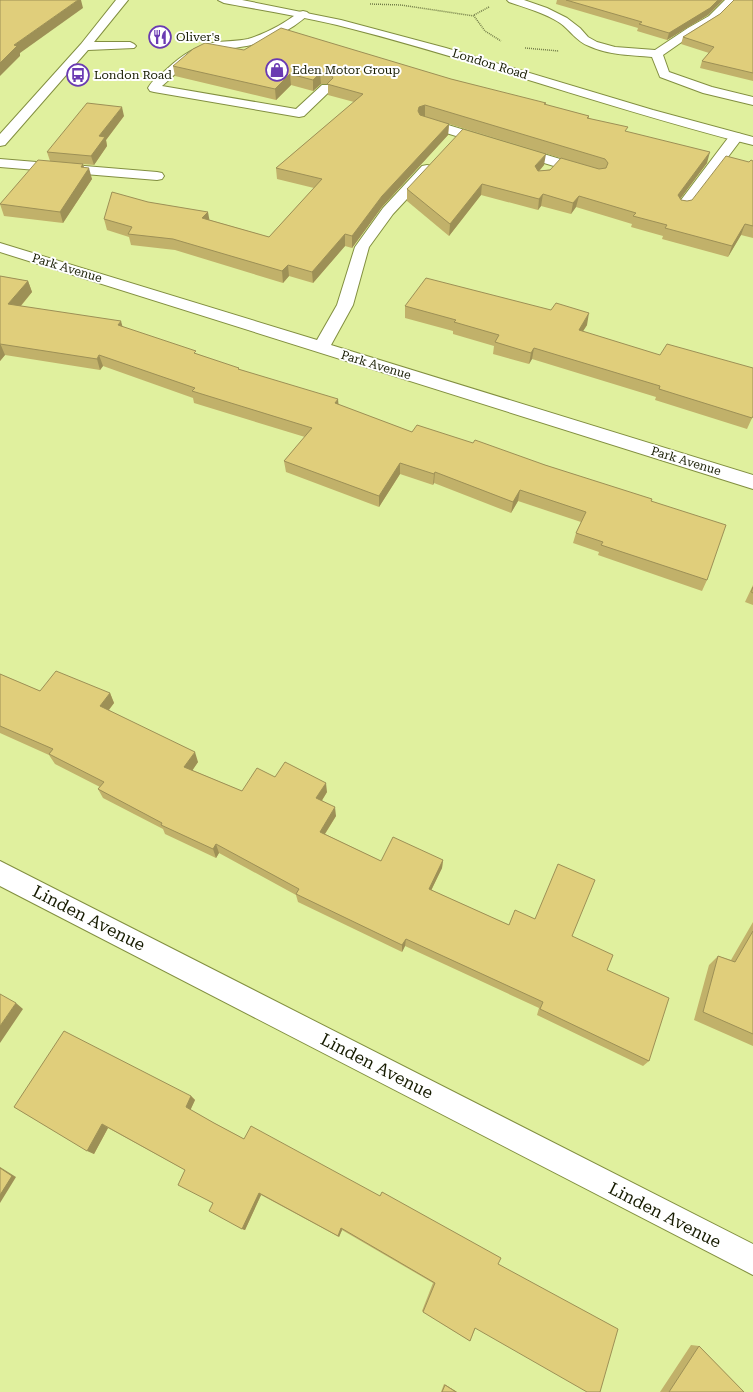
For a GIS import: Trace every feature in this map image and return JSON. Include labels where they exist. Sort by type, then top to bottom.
[{"type":"street","points":[[0,142],[85,46],[110,13],[122,0]]},
{"type":"street","name":"London Road","points":[[224,0],[303,14],[342,23],[428,46],[753,141]]},
{"type":"street","points":[[515,0],[543,10],[563,20],[576,30],[584,39],[598,46],[614,50],[657,54],[692,30],[713,18],[731,0]]},
{"type":"street","points":[[303,14],[288,26],[266,36],[245,42],[209,47],[201,50],[178,66],[156,84],[154,88],[299,113],[326,88]]},
{"type":"street","points":[[85,46],[130,46]]},
{"type":"street","points":[[657,54],[664,74],[683,83],[722,95],[753,101]]},
{"type":"street","points":[[424,122],[597,175]]},
{"type":"street","points":[[450,143],[460,132]]},
{"type":"street","points":[[699,211],[676,205],[736,137]]},
{"type":"street","points":[[321,347],[345,305],[362,247],[388,211],[435,160]]},
{"type":"street","points":[[547,173],[557,162]]},
{"type":"street","points":[[0,163],[157,176]]},
{"type":"street","name":"Park Avenue","points":[[0,247],[753,482]]},
{"type":"street","name":"Linden Avenue","points":[[0,873],[753,1260]]},
{"type":"path","points":[[474,16],[493,4]]},
{"type":"path","points":[[366,5],[401,5],[450,14],[476,16],[485,31],[498,40],[504,42]]},
{"type":"path","points":[[519,47],[562,52]]},
{"type":"building","points":[[0,0],[78,0],[14,45],[17,46],[0,63]]},
{"type":"building","points":[[566,0],[718,0],[710,8],[669,33],[639,24],[642,22]]},
{"type":"building","points":[[734,0],[753,0],[753,73],[702,61],[714,47],[683,37],[720,14]]},
{"type":"building","points":[[281,28],[451,79],[546,103],[544,104],[589,116],[587,118],[628,127],[625,131],[710,152],[678,195],[681,200],[692,200],[726,156],[749,162],[751,160],[753,161],[753,226],[745,224],[732,246],[665,228],[667,225],[633,216],[636,213],[579,196],[573,203],[543,194],[539,199],[482,184],[450,224],[407,189],[463,129],[546,154],[535,166],[538,171],[550,170],[561,158],[599,169],[606,168],[608,163],[605,159],[425,105],[419,107],[418,111],[420,115],[449,124],[382,196],[352,236],[345,234],[312,272],[288,265],[282,271],[173,239],[128,234],[132,227],[104,219],[112,192],[148,202],[208,212],[202,218],[269,237],[322,179],[276,168],[363,94],[327,84],[333,78],[330,73],[320,73],[313,80],[290,74],[275,89],[173,66],[193,49],[205,43],[244,50]]},
{"type":"building","points":[[87,103],[122,107],[99,136],[105,137],[91,156],[47,152]]},
{"type":"building","points":[[38,160],[83,164],[81,167],[89,168],[60,212],[0,204]]},
{"type":"building","points":[[0,276],[28,281],[8,304],[121,321],[118,325],[196,351],[194,353],[239,368],[238,369],[338,399],[335,403],[412,432],[417,425],[473,443],[475,440],[545,465],[652,499],[651,501],[726,525],[707,580],[601,545],[603,542],[576,533],[586,512],[520,490],[513,502],[435,472],[434,474],[400,463],[379,496],[284,461],[312,428],[192,391],[195,388],[99,355],[97,359],[0,344]]},
{"type":"building","points":[[426,278],[551,310],[556,303],[589,313],[579,330],[660,355],[667,344],[753,368],[753,416],[752,418],[659,389],[660,386],[534,348],[531,353],[495,342],[499,335],[454,322],[456,320],[405,306]]},
{"type":"building","points":[[56,671],[110,693],[100,706],[195,752],[184,767],[242,791],[257,768],[275,777],[285,762],[326,783],[316,798],[335,807],[320,832],[381,861],[393,837],[443,860],[429,889],[509,925],[515,910],[535,919],[558,864],[595,880],[572,936],[613,955],[607,970],[669,998],[649,1061],[540,1009],[543,1002],[406,939],[402,945],[296,894],[299,889],[216,844],[213,849],[161,825],[162,823],[98,789],[104,782],[49,754],[53,749],[0,726],[0,674],[40,691]]},
{"type":"building","points":[[753,931],[753,1034],[703,1012],[718,956],[735,962]]},
{"type":"building","points":[[0,994],[16,1003],[0,1026]]},
{"type":"building","points":[[64,1031],[191,1096],[186,1107],[214,1123],[244,1139],[251,1126],[380,1196],[382,1192],[501,1258],[498,1264],[618,1329],[600,1392],[587,1392],[475,1328],[470,1341],[423,1312],[435,1283],[341,1228],[338,1236],[259,1193],[242,1229],[209,1211],[213,1203],[178,1185],[185,1170],[102,1124],[87,1151],[14,1107]]},
{"type":"building","points":[[0,1168],[12,1176],[0,1195]]},
{"type":"building","points":[[699,1346],[744,1392],[669,1392]]},
{"type":"building","points":[[445,1385],[456,1392],[442,1392]]},
{"type":"place","name":"Oliver's","points":[[160,37]]},
{"type":"place","name":"Eden Motor Group","points":[[277,70]]},
{"type":"place","name":"London Road","points":[[78,75]]}]
